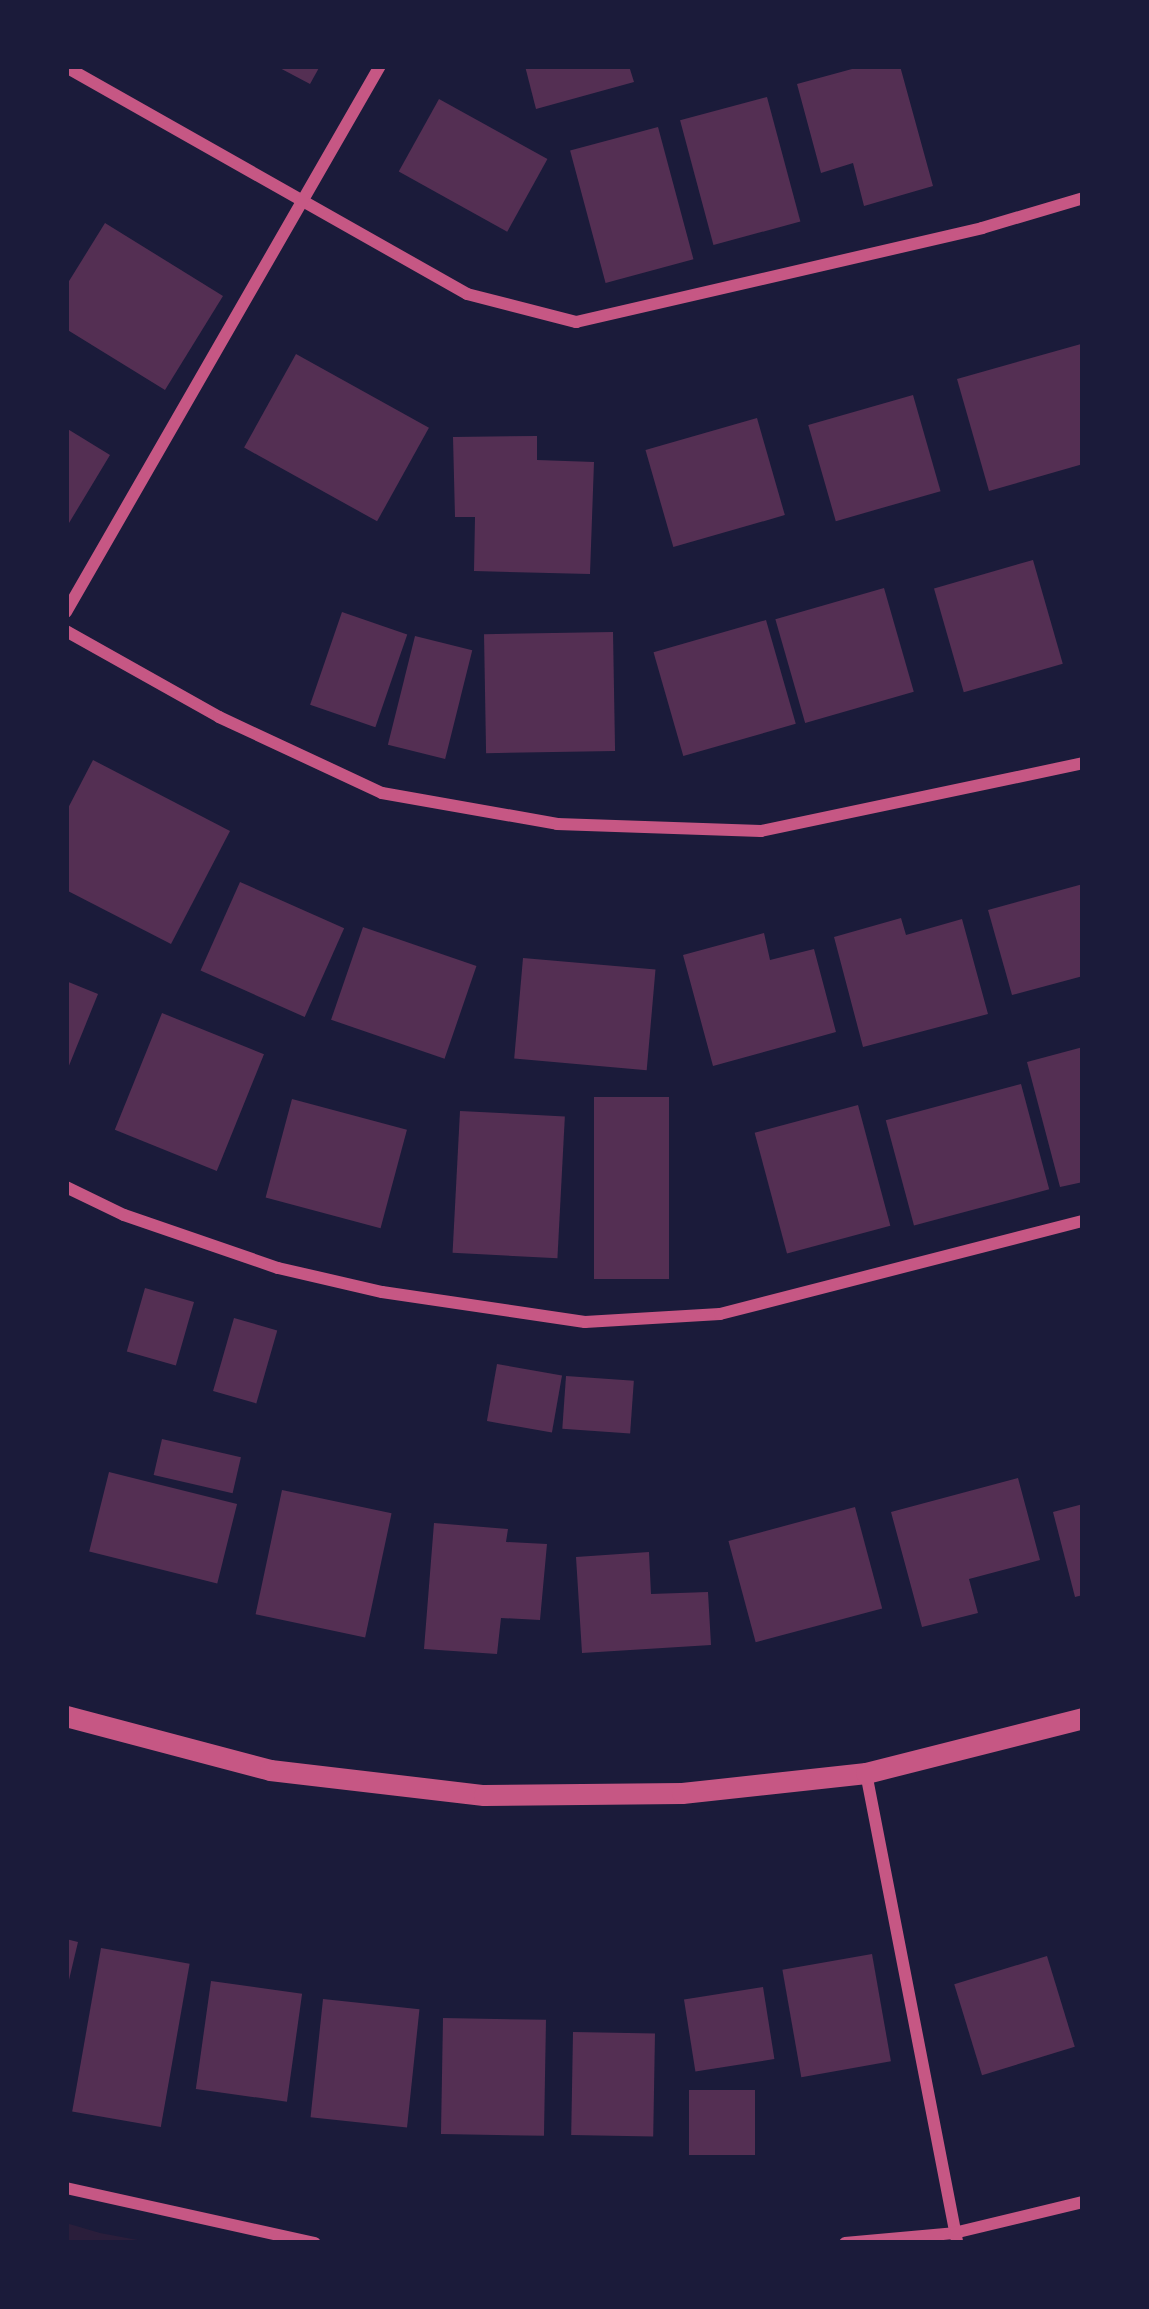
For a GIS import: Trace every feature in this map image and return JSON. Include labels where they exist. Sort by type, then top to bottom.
[{"type":"street","points":[[66,612],[380,66]]},
{"type":"street","points":[[66,67],[467,294],[576,322],[982,228],[1083,198]]},
{"type":"street","points":[[66,631],[219,717],[382,793],[557,824],[761,831],[1083,763]]},
{"type":"street","points":[[66,1187],[124,1215],[278,1268],[382,1292],[585,1322],[720,1314],[1083,1221]]},
{"type":"street","points":[[66,1716],[270,1770],[484,1795],[682,1793],[866,1773],[1083,1718]]},
{"type":"street","points":[[866,1773],[956,2238]]},
{"type":"street","points":[[66,2188],[315,2243]]},
{"type":"street","points":[[845,2243],[956,2238],[1083,2202]]},
{"type":"shaded area","points":[[66,2223],[100,2233],[154,2243],[66,2243]]},
{"type":"building","points":[[276,66],[320,66],[310,84]]},
{"type":"building","points":[[525,66],[629,66],[634,82],[536,109]]},
{"type":"building","points":[[863,66],[900,66],[933,186],[864,206],[853,163],[821,173],[797,84]]},
{"type":"building","points":[[767,97],[800,222],[713,245],[680,120]]},
{"type":"building","points":[[439,99],[547,159],[507,232],[399,172]]},
{"type":"building","points":[[658,127],[693,259],[606,283],[570,151]]},
{"type":"building","points":[[105,223],[223,296],[165,390],[66,329],[66,286]]},
{"type":"building","points":[[1081,344],[1083,464],[989,491],[957,379]]},
{"type":"building","points":[[296,354],[429,428],[377,521],[244,448]]},
{"type":"building","points":[[913,395],[941,491],[836,521],[808,425]]},
{"type":"building","points":[[757,418],[785,515],[673,547],[645,450]]},
{"type":"building","points":[[66,428],[110,455],[66,528]]},
{"type":"building","points":[[537,436],[537,460],[594,462],[590,574],[474,571],[475,517],[455,517],[453,437]]},
{"type":"building","points":[[1033,560],[1063,664],[964,692],[934,588]]},
{"type":"building","points":[[884,588],[914,692],[805,723],[775,619]]},
{"type":"building","points":[[342,612],[407,634],[375,727],[310,705]]},
{"type":"building","points":[[766,620],[796,724],[683,756],[654,652]]},
{"type":"building","points":[[613,632],[615,751],[486,753],[484,634]]},
{"type":"building","points":[[415,636],[472,650],[445,759],[388,745]]},
{"type":"building","points":[[93,760],[230,831],[171,944],[66,890],[66,812]]},
{"type":"building","points":[[240,882],[344,928],[305,1017],[201,971]]},
{"type":"building","points":[[1083,884],[1083,976],[1012,995],[988,910]]},
{"type":"building","points":[[901,918],[906,935],[962,919],[988,1014],[863,1047],[834,937]]},
{"type":"building","points":[[363,927],[476,966],[445,1059],[331,1020]]},
{"type":"building","points":[[764,933],[770,960],[814,949],[836,1032],[713,1066],[683,955]]},
{"type":"building","points":[[523,958],[655,970],[647,1070],[514,1059]]},
{"type":"building","points":[[66,981],[98,994],[66,1073]]},
{"type":"building","points":[[162,1013],[264,1054],[217,1171],[115,1130]]},
{"type":"building","points":[[1083,1047],[1083,1182],[1060,1187],[1027,1062]]},
{"type":"building","points":[[1021,1084],[1049,1189],[914,1226],[886,1120]]},
{"type":"building","points":[[594,1097],[669,1097],[669,1279],[594,1279]]},
{"type":"building","points":[[292,1099],[407,1130],[381,1228],[266,1198]]},
{"type":"building","points":[[858,1105],[890,1226],[787,1253],[755,1133]]},
{"type":"building","points":[[460,1111],[565,1116],[557,1258],[453,1253]]},
{"type":"building","points":[[145,1288],[194,1302],[176,1366],[127,1351]]},
{"type":"building","points":[[234,1318],[277,1330],[256,1403],[213,1391]]},
{"type":"building","points":[[497,1364],[562,1375],[552,1433],[487,1421]]},
{"type":"building","points":[[566,1376],[634,1381],[630,1434],[562,1429]]},
{"type":"building","points":[[162,1439],[241,1457],[233,1493],[154,1475]]},
{"type":"building","points":[[109,1472],[237,1504],[217,1583],[89,1552]]},
{"type":"building","points":[[1018,1478],[1040,1560],[969,1579],[978,1613],[922,1627],[891,1512]]},
{"type":"building","points":[[282,1490],[392,1513],[365,1638],[256,1614]]},
{"type":"building","points":[[1083,1504],[1083,1595],[1075,1597],[1053,1512]]},
{"type":"building","points":[[855,1507],[882,1608],[756,1642],[728,1541]]},
{"type":"building","points":[[434,1523],[508,1529],[506,1542],[547,1544],[540,1620],[501,1618],[497,1654],[424,1649]]},
{"type":"building","points":[[649,1552],[651,1594],[708,1592],[711,1645],[582,1653],[576,1557]]},
{"type":"building","points":[[66,1939],[78,1942],[68,1984],[66,1984]]},
{"type":"building","points":[[101,1948],[190,1964],[161,2127],[72,2111]]},
{"type":"building","points":[[872,1954],[891,2061],[801,2077],[782,1970]]},
{"type":"building","points":[[1047,1956],[1075,2047],[982,2075],[954,1984]]},
{"type":"building","points":[[211,1981],[302,1994],[287,2102],[196,2089]]},
{"type":"building","points":[[763,1987],[774,2059],[695,2072],[684,2000]]},
{"type":"building","points":[[323,1999],[419,2009],[407,2127],[311,2117]]},
{"type":"building","points":[[443,2018],[546,2020],[544,2136],[441,2134]]},
{"type":"building","points":[[573,2032],[655,2033],[653,2136],[571,2135]]},
{"type":"building","points":[[689,2090],[755,2090],[755,2155],[689,2155]]}]
